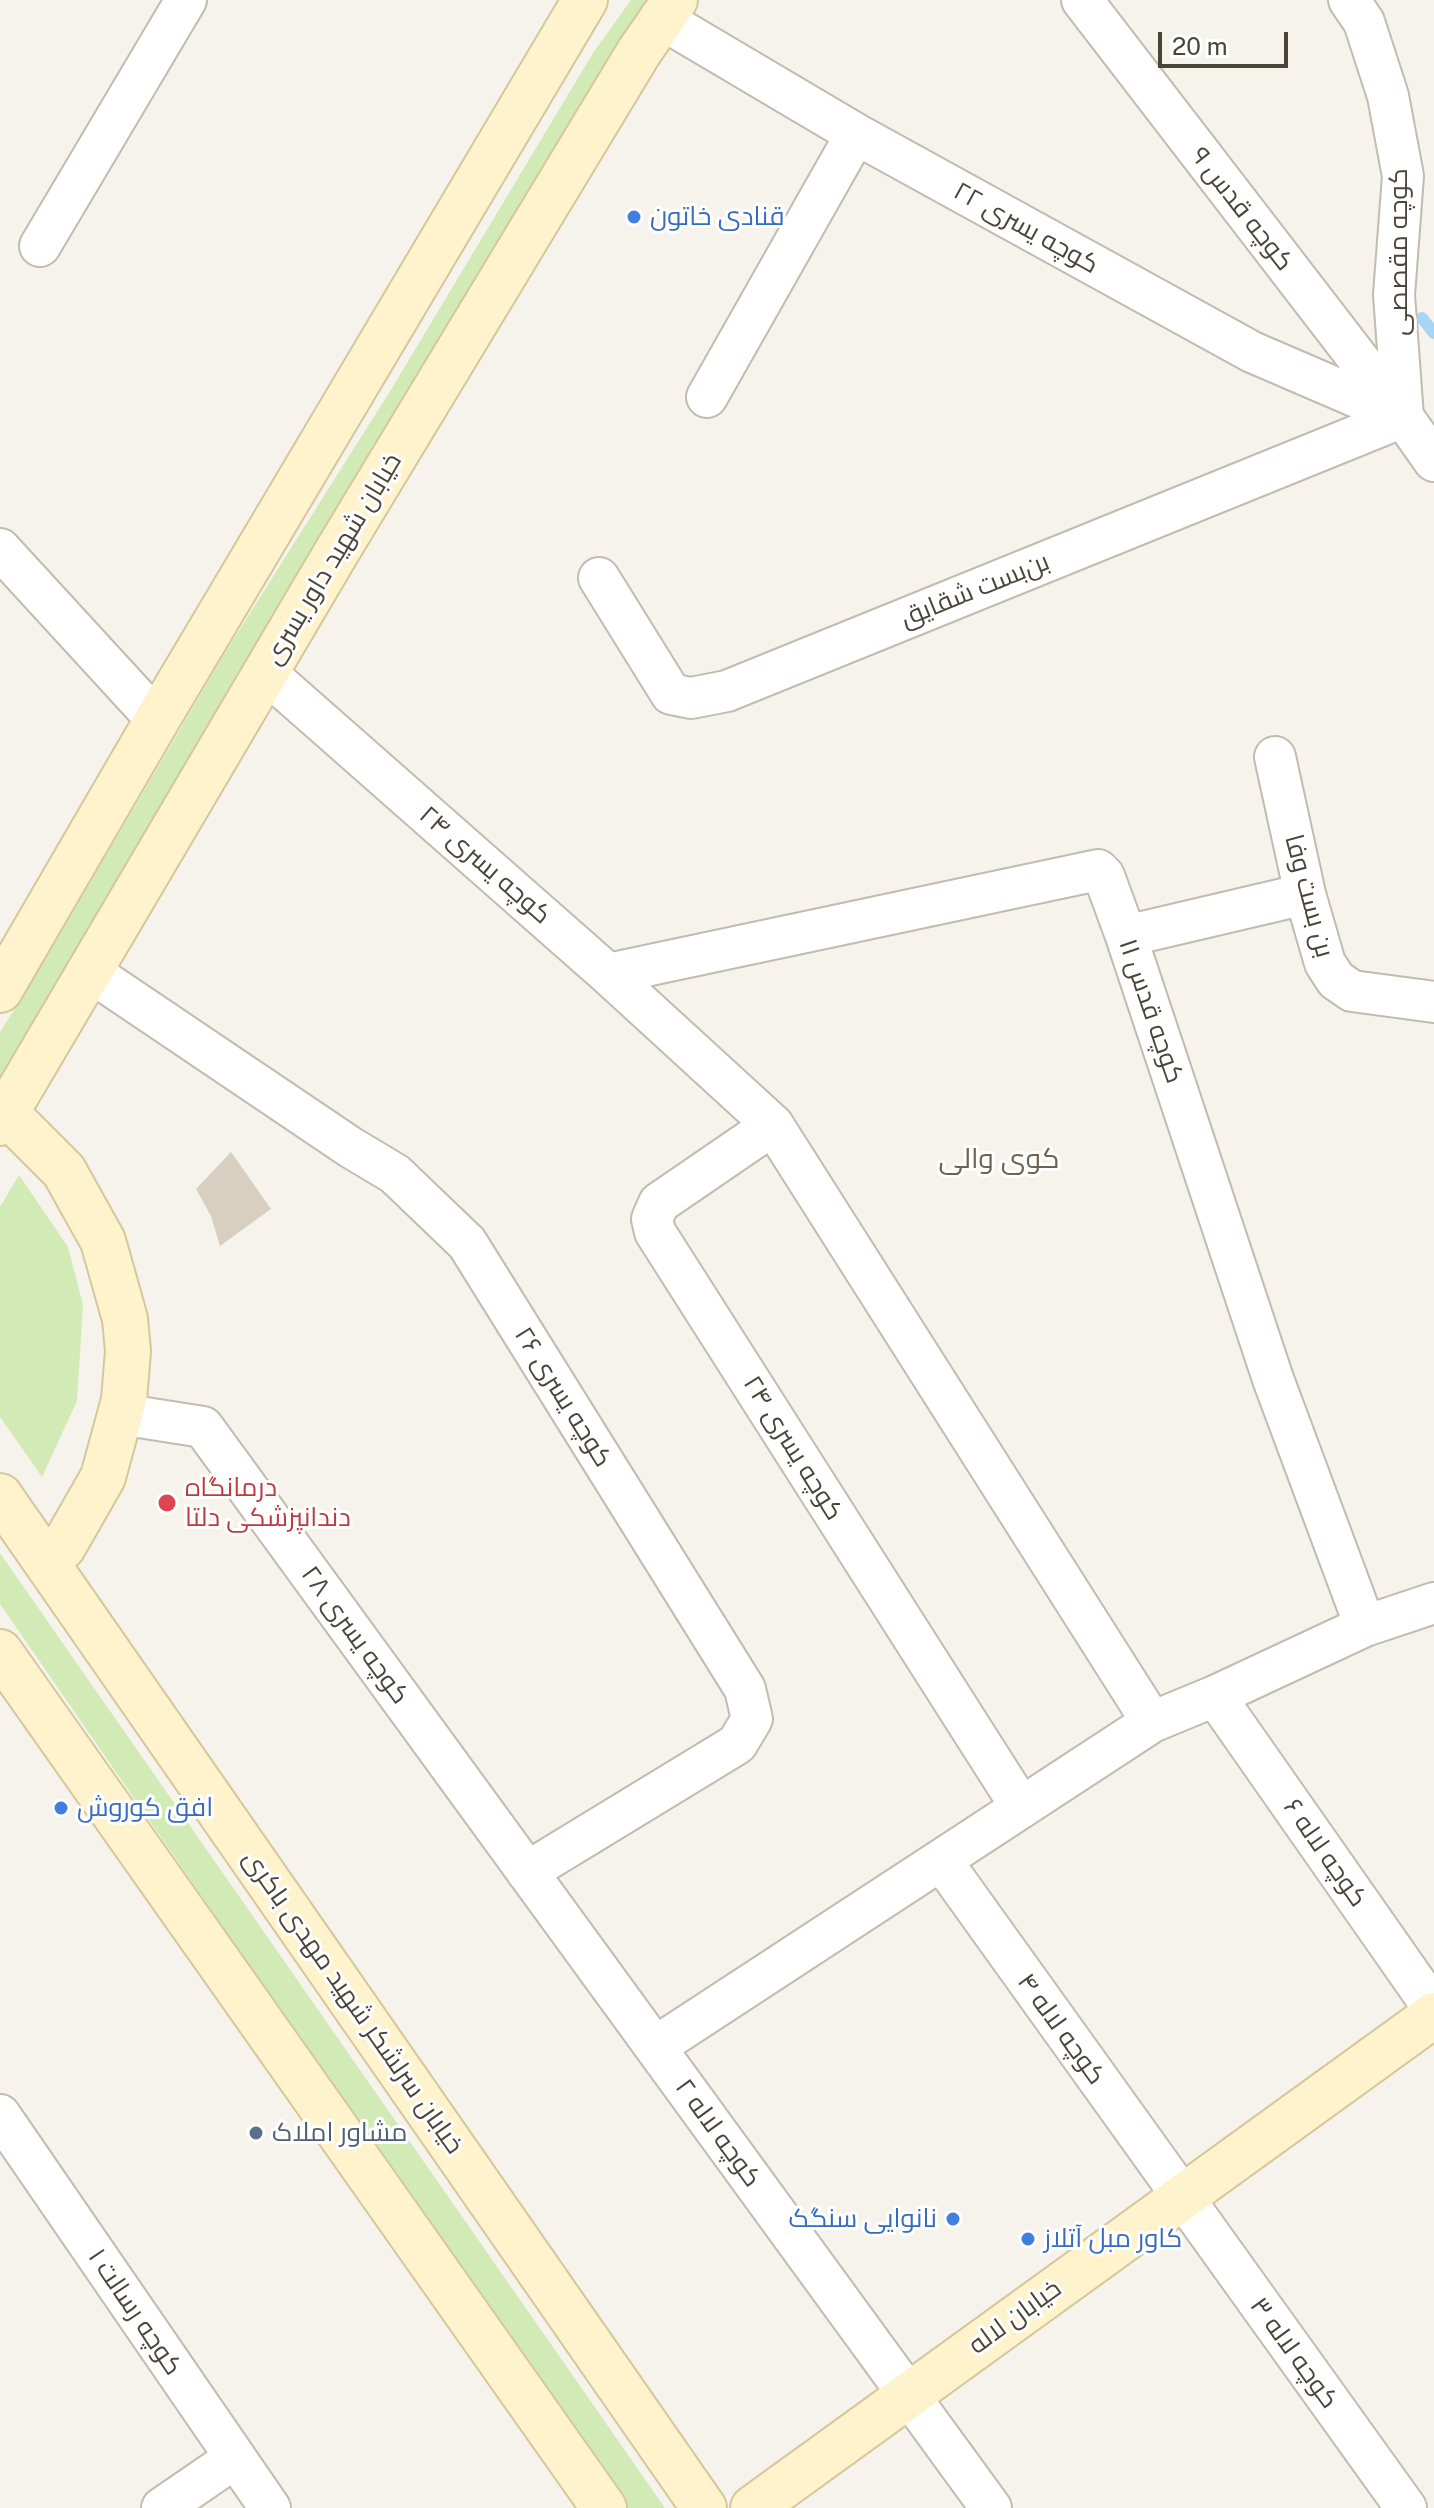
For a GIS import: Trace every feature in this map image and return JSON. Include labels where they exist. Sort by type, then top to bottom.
[{"type":"main road","points":[[0,990],[11,948],[157,720],[585,0]]},
{"type":"main road","name":"خیابان شهید داور یسری","points":[[3,1118],[265,672],[668,9]]},
{"type":"main road","points":[[3,1118],[64,1171],[103,1241],[125,1319],[128,1351],[124,1400],[103,1477],[63,1547],[47,1563]]},
{"type":"main road","name":"خیابان سرلشکر شهید مهدی باکری","points":[[0,1496],[704,2508]]},
{"type":"main road","points":[[0,1652],[604,2508]]},
{"type":"main road","name":"خیابان لاله","points":[[753,2508],[1434,2015]]},
{"type":"street","points":[[40,246],[186,0]]},
{"type":"street","name":"کوچه قدس ۹","points":[[1082,0],[1434,461]]},
{"type":"street","name":"کوچه مقصصی","points":[[1349,0],[1364,22],[1388,96],[1403,176],[1394,295],[1403,417]]},
{"type":"street","name":"کوچه یسری ۲۲","points":[[668,9],[856,134],[1252,352],[1403,417]]},
{"type":"street","points":[[707,397],[856,134]]},
{"type":"street","name":"بن‌بست شقایق","points":[[599,578],[671,694],[691,698],[727,691],[1403,417]]},
{"type":"street","points":[[0,549],[157,720]]},
{"type":"street","name":"کوچه یسری ۲۴","points":[[265,672],[608,974],[773,1125],[1152,1722]]},
{"type":"street","name":"بن بست وفا","points":[[1275,757],[1305,894],[1325,963],[1336,980],[1352,991],[1434,1002]]},
{"type":"street","name":"کوچه قدس ۱۱","points":[[608,974],[1098,870],[1104,876],[1126,936],[1273,1379],[1365,1626]]},
{"type":"street","points":[[1126,936],[1305,894]]},
{"type":"street","name":"کوچه یسری ۲۶","points":[[89,971],[395,1174],[467,1243],[745,1689],[752,1719],[737,1744],[527,1872]]},
{"type":"street","name":"کوچه یسری ۲۴","points":[[773,1125],[659,1203],[652,1219],[655,1232],[1021,1807]]},
{"type":"street","name":"کوچه یسری ۲۸","points":[[120,1414],[203,1427],[527,1872]]},
{"type":"street","points":[[655,2047],[1152,1722],[1365,1626],[1434,1603]]},
{"type":"street","name":"کوچه لاله ۶","points":[[1215,1696],[1434,2009]]},
{"type":"street","name":"کوچه لاله ۴","points":[[941,1860],[1182,2198]]},
{"type":"street","name":"کوچه لاله ۲","points":[[527,1872],[991,2508]]},
{"type":"street","name":"کوچه رسالت ۱","points":[[0,2115],[270,2508]]},
{"type":"street","name":"کوچه لاله ۳","points":[[1182,2198],[1406,2508]]},
{"type":"street","points":[[162,2508],[235,2458]]},
{"type":"green space","points":[[631,0],[654,0],[0,1086],[0,1032],[228,648],[392,388],[593,53]]},
{"type":"green space","points":[[19,1175],[68,1247],[83,1305],[77,1401],[42,1477],[0,1417],[0,1207]]},
{"type":"green space","points":[[0,1553],[665,2508],[627,2508],[501,2330],[0,1604]]},
{"type":"building","points":[[231,1152],[271,1209],[220,1246],[211,1216],[196,1189]]},
{"type":"waterway","points":[[1422,318],[1434,333]]},
{"type":"place","name":"قنادی خاتون","points":[[634,217]]},
{"type":"place","name":"درمانگاه دندانپزشکی دلتا","points":[[167,1503]]},
{"type":"place","name":"افق کوروش","points":[[61,1808]]},
{"type":"place","name":"مشاور املاک","points":[[256,2133]]},
{"type":"place","name":"نانوایی سنگک","points":[[953,2219]]},
{"type":"place","name":"کاور مبل آتلاز","points":[[1028,2239]]},
{"type":"district","name":"کوی والی","points":[[999,1159]]}]
